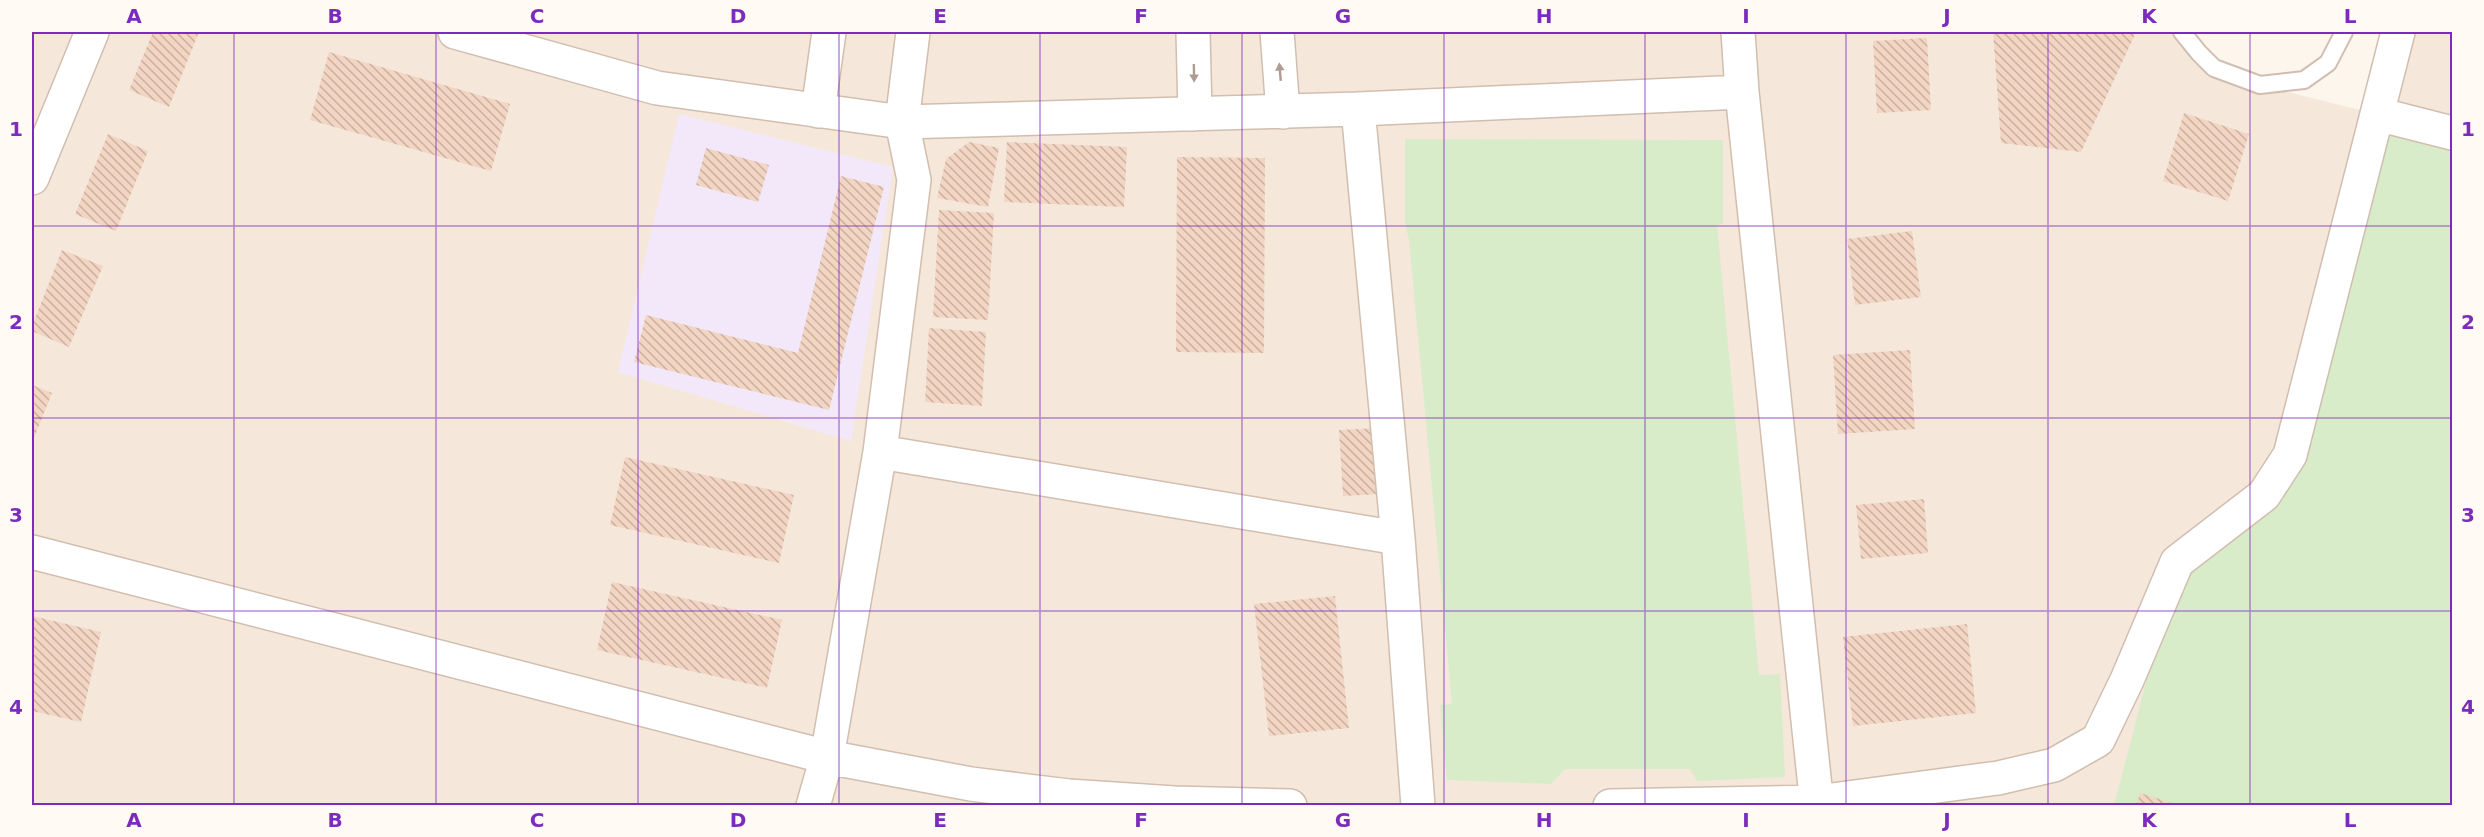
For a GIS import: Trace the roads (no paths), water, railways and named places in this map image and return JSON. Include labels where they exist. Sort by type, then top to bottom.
[{"type":"street","points":[[32,178],[42,125],[92,32]]},
{"type":"street","points":[[455,32],[657,88],[902,122],[1283,112],[1742,92]]},
{"type":"street","points":[[818,111],[829,32]]},
{"type":"street","points":[[813,806],[827,757],[880,452],[914,180],[902,122],[913,32]]},
{"type":"street","points":[[1193,32],[1195,114]]},
{"type":"street","points":[[1276,32],[1283,112]]},
{"type":"street","points":[[1738,32],[1742,92],[1817,804]]},
{"type":"street","points":[[1610,806],[1817,804],[2009,776],[2054,765],[2098,740],[2127,680],[2177,562],[2264,495],[2290,455],[2398,32]]},
{"type":"street","points":[[1358,109],[1398,537],[1419,806]]},
{"type":"street","points":[[2377,114],[2452,133]]},
{"type":"street","points":[[880,452],[1398,537]]},
{"type":"street","points":[[32,552],[827,757],[971,784],[1069,796],[1174,803],[1290,806]]},
{"type":"lane","points":[[2182,32],[2214,68],[2260,85],[2304,80],[2328,63],[2344,32]]}]
